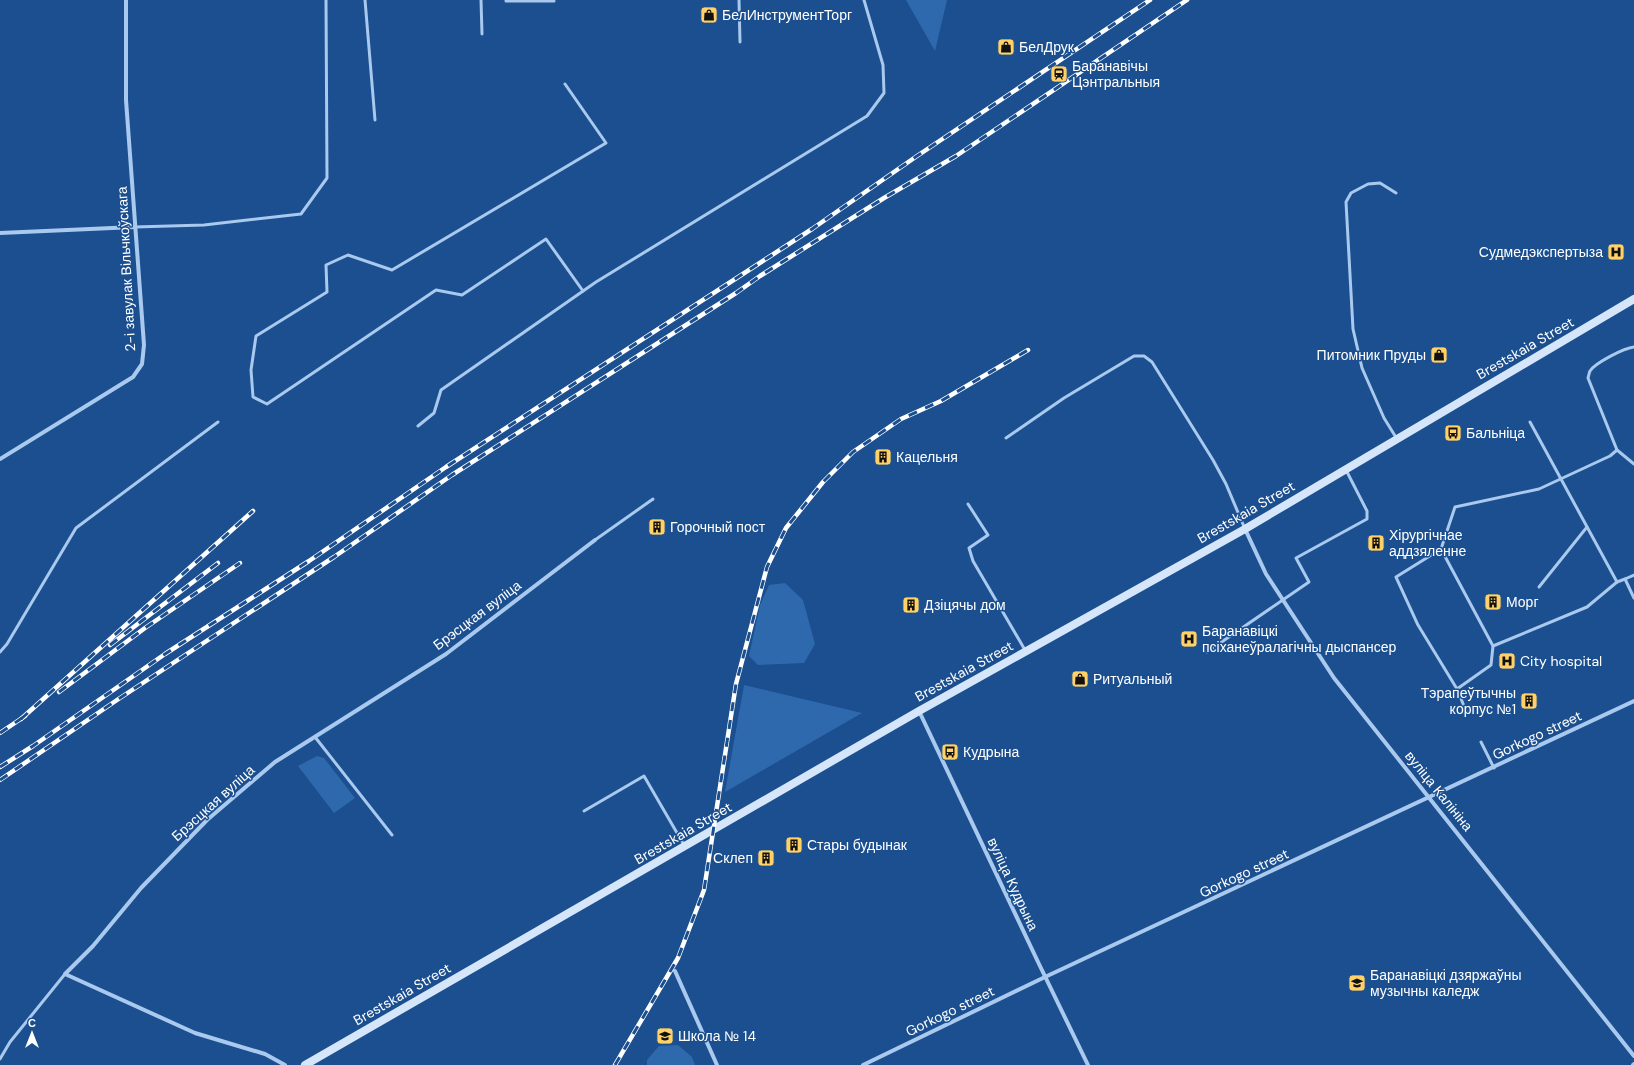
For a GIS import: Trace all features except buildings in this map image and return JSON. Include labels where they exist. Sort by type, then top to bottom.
[{"type":"main road","name":"Brestskaia Street","points":[[305,1065],[919,711],[1244,529],[1634,299]]},
{"type":"street","name":"2-і завулак Вільчкоўскага","points":[[0,459],[133,377],[142,364],[144,345],[126,100],[126,0]]},
{"type":"street","points":[[0,233],[136,227]]},
{"type":"street","name":"вуліца Калініна","points":[[1244,529],[1261,564],[1334,678],[1634,1056]]},
{"type":"street","name":"Брэсцкая вуліца","points":[[65,974],[93,946],[141,888],[207,820],[275,762],[446,654],[595,540]]},
{"type":"street","name":"Gorkogo street","points":[[863,1065],[1045,977],[1430,798],[1634,701]]},
{"type":"street","name":"вуліца Кудрына","points":[[919,711],[1088,1065]]},
{"type":"street","points":[[676,971],[717,1065]]},
{"type":"street","points":[[65,974],[195,1033],[265,1054],[285,1065]]},
{"type":"lane","points":[[136,227],[204,225],[301,214],[327,178],[326,0]]},
{"type":"lane","points":[[365,0],[375,120]]},
{"type":"lane","points":[[481,0],[482,34]]},
{"type":"lane","points":[[506,0],[554,1]]},
{"type":"lane","points":[[739,0],[740,42]]},
{"type":"lane","points":[[418,426],[434,413],[441,390],[583,291],[867,116],[884,93],[883,65],[864,0]]},
{"type":"lane","points":[[565,84],[606,143],[392,270],[348,255],[326,265],[327,292],[256,336],[251,370],[253,397],[267,404],[436,290],[462,295],[546,239],[583,291]]},
{"type":"lane","points":[[1396,193],[1380,183],[1368,184],[1351,193],[1346,202],[1353,329],[1362,368],[1384,418],[1397,439]]},
{"type":"lane","points":[[1634,347],[1627,348],[1604,360],[1590,371],[1588,378],[1617,450],[1634,464]]},
{"type":"lane","points":[[1006,438],[1064,398],[1134,356],[1144,356],[1152,362],[1213,460],[1226,484],[1244,529]]},
{"type":"lane","points":[[0,652],[8,644],[76,528],[218,422]]},
{"type":"lane","points":[[1530,422],[1617,582]]},
{"type":"lane","points":[[1466,711],[1457,689],[1418,625],[1396,578],[1441,549],[1455,507],[1539,489],[1610,456],[1617,450]]},
{"type":"lane","points":[[1207,652],[1309,582],[1296,558],[1367,519],[1367,511],[1345,469]]},
{"type":"lane","points":[[595,540],[653,499]]},
{"type":"lane","points":[[968,504],[988,534],[968,548],[973,561],[1026,651]]},
{"type":"lane","points":[[1539,587],[1587,528]]},
{"type":"lane","points":[[1441,549],[1493,646],[1491,665],[1457,689]]},
{"type":"lane","points":[[1493,646],[1587,607],[1617,582],[1634,575]]},
{"type":"lane","points":[[1625,579],[1634,598]]},
{"type":"lane","points":[[315,737],[392,835]]},
{"type":"lane","points":[[1481,742],[1494,768]]},
{"type":"lane","points":[[584,811],[644,776],[684,847]]},
{"type":"lane","points":[[0,1060],[10,1042],[65,974]]},
{"type":"shaded area","points":[[906,0],[947,0],[935,51]]},
{"type":"shaded area","points":[[785,583],[803,600],[815,644],[804,663],[758,665],[749,656],[760,605],[769,585]]},
{"type":"shaded area","points":[[744,685],[862,713],[725,792]]},
{"type":"shaded area","points":[[317,756],[324,758],[355,798],[334,813],[298,766]]},
{"type":"shaded area","points":[[678,1045],[692,1057],[695,1065],[647,1065],[647,1060],[659,1046]]},
{"type":"railway","points":[[0,767],[33,746],[165,654],[309,561],[446,467],[812,229],[917,156],[1150,0]]},
{"type":"railway","points":[[0,780],[117,700],[334,557],[452,475],[736,293],[760,276],[884,198],[956,156],[1187,0]]},
{"type":"railway","points":[[615,1065],[678,958],[704,890],[736,684],[767,567],[786,528],[823,482],[853,452],[901,419],[941,401],[1028,350]]},
{"type":"railway","points":[[21,719],[253,511]]},
{"type":"railway","points":[[110,645],[218,563]]},
{"type":"railway","points":[[59,692],[145,628],[240,563]]},
{"type":"railway","points":[[0,733],[25,716]]},
{"type":"place","name":"БелИнструментТорг","points":[[709,15]]},
{"type":"place","name":"БелДрук","points":[[1006,47]]},
{"type":"place","name":"Баранавічы Цэнтральныя","points":[[1059,74]]},
{"type":"place","name":"Судмедэкспертыза","points":[[1616,252]]},
{"type":"place","name":"Питомник Пруды","points":[[1439,355]]},
{"type":"place","name":"Бальніца","points":[[1453,433]]},
{"type":"place","name":"Кацельня","points":[[883,457]]},
{"type":"place","name":"Горочный пост","points":[[657,527]]},
{"type":"place","name":"Хірургічнае аддзяленне","points":[[1376,543]]},
{"type":"place","name":"Морг","points":[[1493,602]]},
{"type":"place","name":"Дзіцячы дом","points":[[911,605]]},
{"type":"place","name":"Баранавіцкі псіханеўралагічны дыспансер","points":[[1189,639]]},
{"type":"place","name":"City hospital","points":[[1507,661]]},
{"type":"place","name":"Ритуальный","points":[[1080,679]]},
{"type":"place","name":"Тэрапеўтычны корпус №1","points":[[1529,701]]},
{"type":"place","name":"Кудрына","points":[[950,752]]},
{"type":"place","name":"Стары будынак","points":[[794,845]]},
{"type":"place","name":"Склеп","points":[[766,858]]},
{"type":"place","name":"Баранавіцкі дзяржаўны музычны каледж","points":[[1357,983]]},
{"type":"place","name":"Школа № 14","points":[[665,1036]]}]
